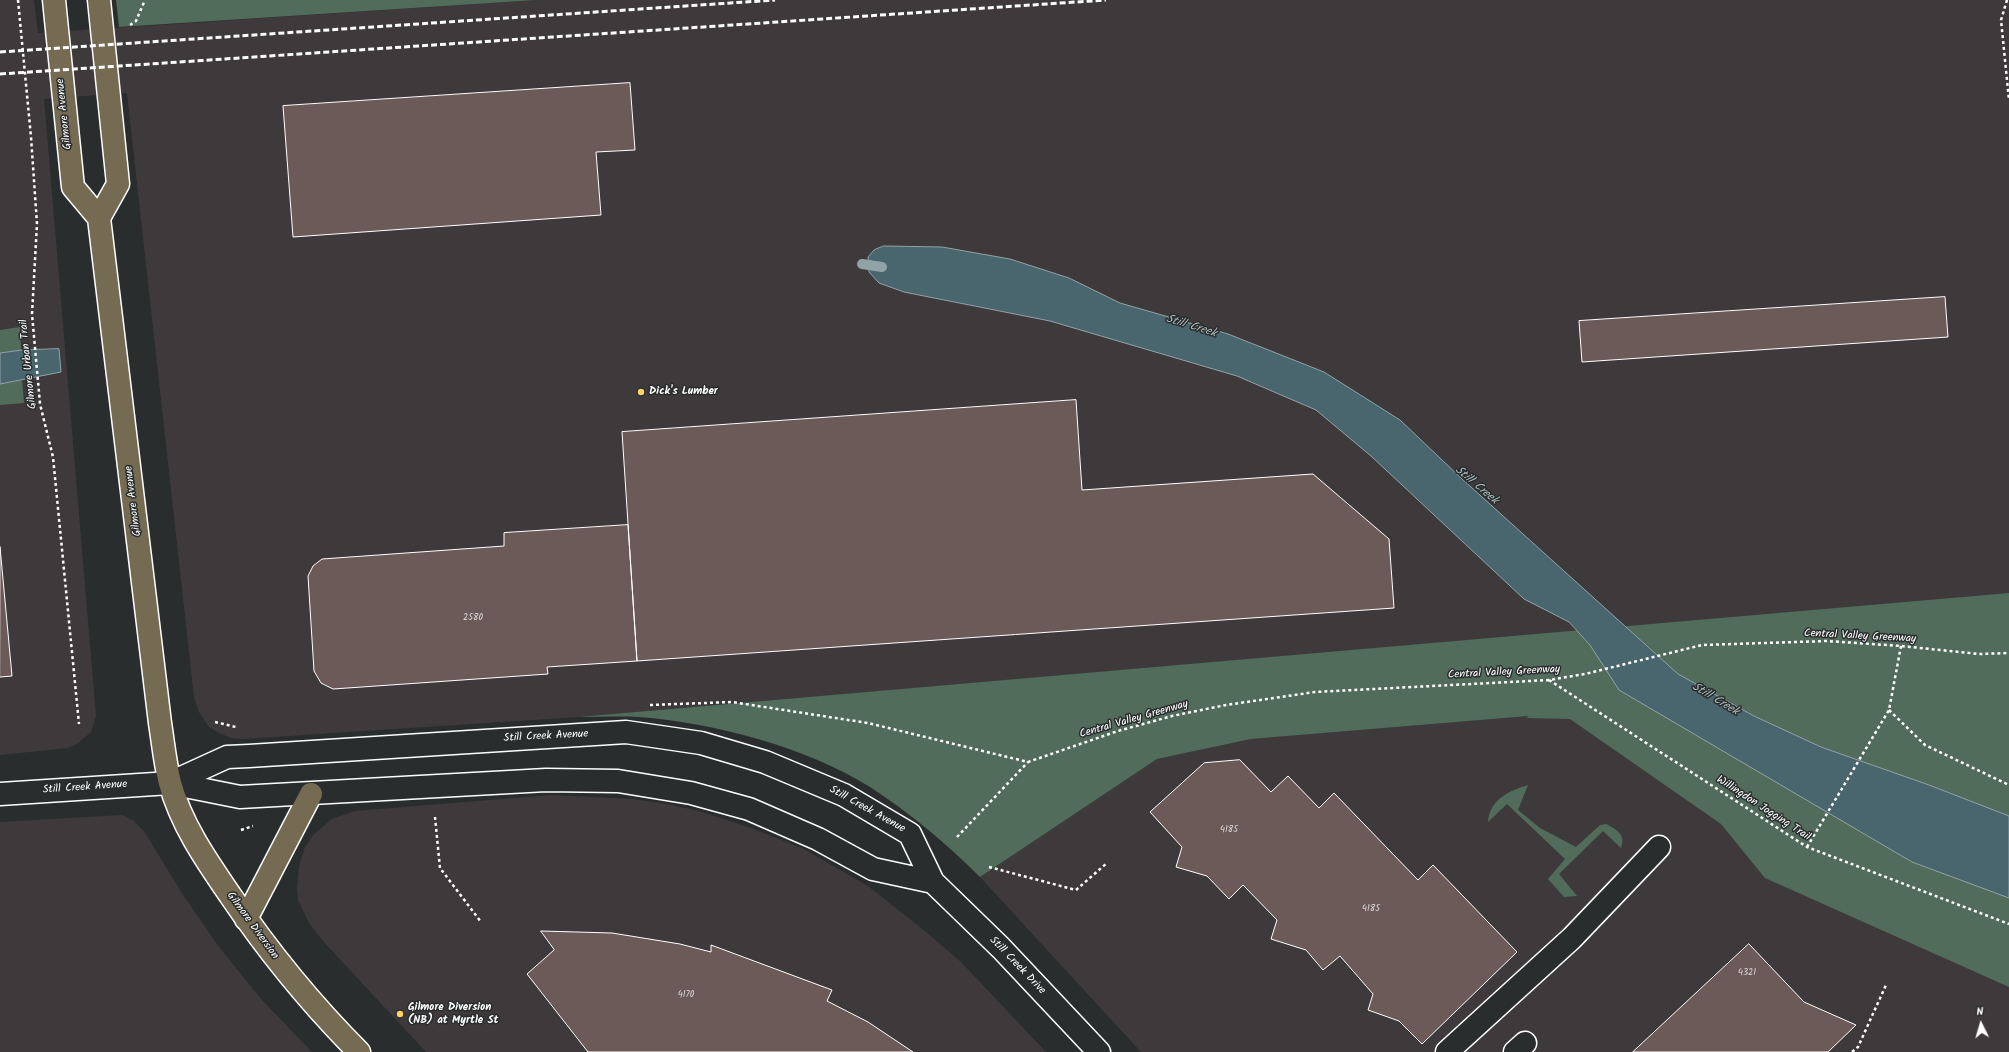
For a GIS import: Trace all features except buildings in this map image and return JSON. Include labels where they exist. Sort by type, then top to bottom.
[{"type":"main road","name":"Gilmore Avenue","points":[[54,0],[73,187],[99,218],[160,723],[170,783]]},
{"type":"main road","points":[[99,0],[118,184],[99,218]]},
{"type":"main road","name":"Gilmore Diversion","points":[[170,783],[189,830],[210,866],[246,919],[273,957],[298,987],[359,1052]]},
{"type":"main road","points":[[246,919],[311,794]]},
{"type":"street","name":"Still Creek Avenue","points":[[170,783],[227,757],[626,732],[701,743],[765,762],[844,795],[910,834],[933,882]]},
{"type":"street","name":"Still Creek Avenue","points":[[0,794],[170,783],[240,797],[546,780],[618,780],[691,793],[749,809],[818,839],[873,870],[933,882]]},
{"type":"street","points":[[1447,1052],[1572,938],[1659,847]]},
{"type":"street","name":"Still Creek Drive","points":[[933,882],[1001,948],[1099,1052]]},
{"type":"path","name":"Gilmore Urban Trail","points":[[18,0],[31,137],[37,224],[32,314],[40,404],[53,457],[79,724]]},
{"type":"path","points":[[136,21],[144,0]]},
{"type":"path","points":[[2007,0],[2001,20],[2009,100]]},
{"type":"path","name":"Central Valley Greenway","points":[[957,837],[1028,762],[1126,729],[1172,716],[1226,705],[1316,692],[1548,680],[1585,674],[1702,645],[1827,641],[1901,646],[1979,654],[2009,653]]},
{"type":"path","points":[[1807,847],[1889,710],[1901,646]]},
{"type":"path","name":"Willingdon Jogging Trail","points":[[1548,680],[1807,847],[2009,924]]},
{"type":"path","points":[[1889,710],[1925,745],[2009,786]]},
{"type":"path","points":[[215,722],[241,728]]},
{"type":"path","points":[[435,817],[440,868],[481,922]]},
{"type":"path","points":[[253,826],[259,828]]},
{"type":"path","points":[[989,867],[1076,890],[1107,863]]},
{"type":"path","points":[[1852,1052],[1858,1047],[1886,985]]},
{"type":"shaded area","points":[[0,0],[34,0],[38,33],[537,0],[2009,0],[2009,594],[578,717],[243,739],[231,738],[209,727],[199,712],[194,697],[127,93],[44,99],[96,716],[91,732],[77,744],[68,748],[0,755]]},
{"type":"shaded area","points":[[1565,713],[2009,947],[2009,1052],[1141,1052],[980,877],[1157,759],[1251,739]]},
{"type":"shaded area","points":[[551,795],[632,799],[667,804],[699,811],[751,828],[802,848],[868,886],[926,932],[961,962],[1046,1052],[426,1052],[323,941],[309,923],[298,900],[297,888],[299,866],[305,847],[314,834],[332,819],[355,811]]},
{"type":"shaded area","points":[[122,815],[134,821],[144,831],[183,895],[219,947],[261,999],[312,1052],[0,1052],[0,822]]},
{"type":"green space","points":[[116,0],[537,0],[119,27]]},
{"type":"green space","points":[[20,327],[21,350],[0,353],[0,330]]},
{"type":"green space","points":[[22,380],[24,403],[0,405],[0,384]]},
{"type":"green space","points":[[2009,593],[2009,987],[1765,878],[1721,824],[1570,719],[1526,718],[1529,716],[1251,739],[1157,759],[980,877],[941,840],[899,807],[870,787],[817,760],[759,739],[698,725],[639,717],[578,717]]},
{"type":"green space","points":[[1528,785],[1518,810],[1540,828],[1576,847],[1600,825],[1606,824],[1620,833],[1622,839],[1621,848],[1603,831],[1559,874],[1577,896],[1564,897],[1548,879],[1565,859],[1507,804],[1488,822],[1492,807],[1502,797],[1514,790]]},
{"type":"water","points":[[884,246],[942,247],[1010,259],[1069,278],[1120,303],[1228,334],[1324,372],[1400,420],[1461,478],[1678,674],[1754,716],[1821,747],[1929,785],[2009,816],[2009,898],[1912,862],[1619,690],[1590,645],[1569,622],[1524,599],[1371,456],[1316,410],[1237,376],[1050,321],[904,292],[879,283],[869,272],[868,257],[874,250]]},
{"type":"water","points":[[59,349],[61,372],[0,384],[0,353],[22,350]]},
{"type":"waterway","name":"Still Creek","points":[[862,264],[882,267]]},
{"type":"railway","points":[[0,52],[775,0]]},
{"type":"railway","points":[[0,74],[1106,0]]},
{"type":"place","name":"Dick's Lumber","points":[[641,392]]},
{"type":"place","name":"Gilmore Diversion (NB) at Myrtle St","points":[[400,1014]]}]
